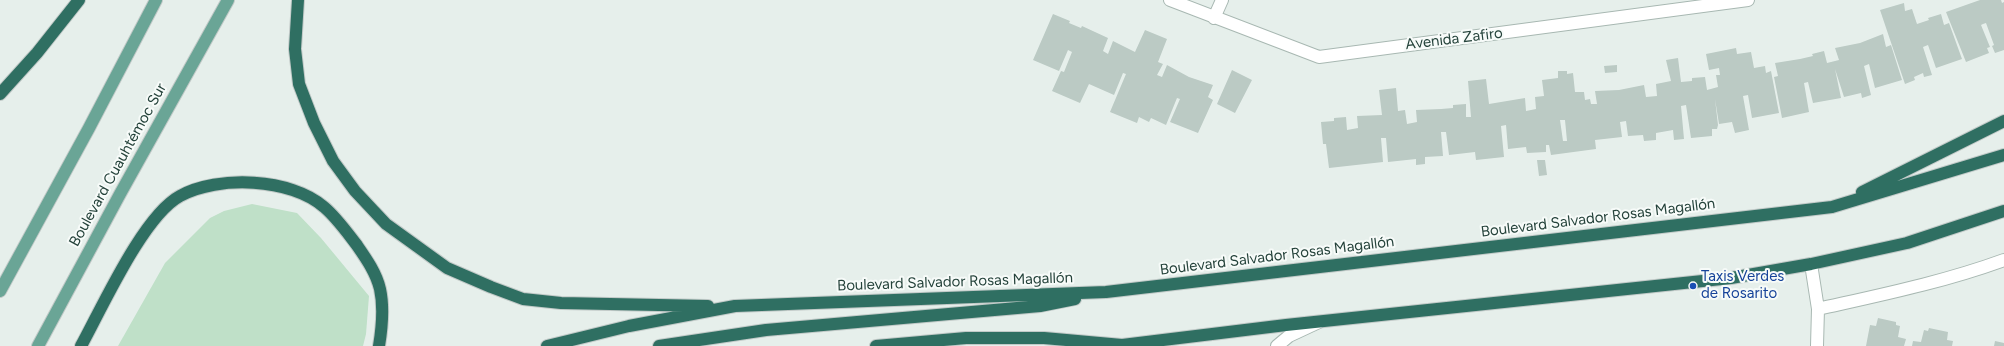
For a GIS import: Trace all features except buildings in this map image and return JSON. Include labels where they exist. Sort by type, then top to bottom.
[{"type":"highway","points":[[0,94],[37,53],[79,0]]},
{"type":"highway","points":[[298,0],[295,49],[299,84],[314,123],[333,161],[355,191],[386,224],[434,259],[448,268],[523,299],[561,304],[736,306]]},
{"type":"highway","points":[[1832,207],[2004,121]]},
{"type":"highway","name":"Boulevard Salvador Rosas Magallón","points":[[547,346],[629,326],[736,306],[1106,292],[1832,207],[2004,155]]},
{"type":"highway","points":[[81,346],[133,249],[158,213],[179,196],[204,186],[233,182],[264,184],[296,191],[323,206],[346,230],[368,260],[380,289],[382,324],[379,346]]},
{"type":"highway","points":[[876,346],[966,338],[1044,338],[1118,346],[1322,321],[1731,278],[1811,264],[1907,243],[2004,212]]},
{"type":"highway","points":[[659,346],[766,330],[971,314],[1040,306],[1106,292]]},
{"type":"main road","points":[[0,291],[89,128],[156,0]]},
{"type":"main road","name":"Boulevard Cuauhtémoc Sur","points":[[38,346],[120,194],[228,0]]},
{"type":"street","name":"Avenida Zafiro","points":[[1170,0],[1319,57],[1748,0]]},
{"type":"street","points":[[1214,18],[1222,0]]},
{"type":"street","points":[[1818,309],[1908,288],[1980,269],[2004,260]]},
{"type":"street","points":[[1811,264],[1818,309],[1817,346]]},
{"type":"street","points":[[1277,346],[1289,336],[1322,321]]},
{"type":"green space","points":[[252,204],[297,213],[321,238],[369,296],[366,334],[363,346],[118,346],[165,263],[210,218],[224,211]]},
{"type":"place","name":"Taxis Verdes de Rosarito","points":[[1693,286]]}]
